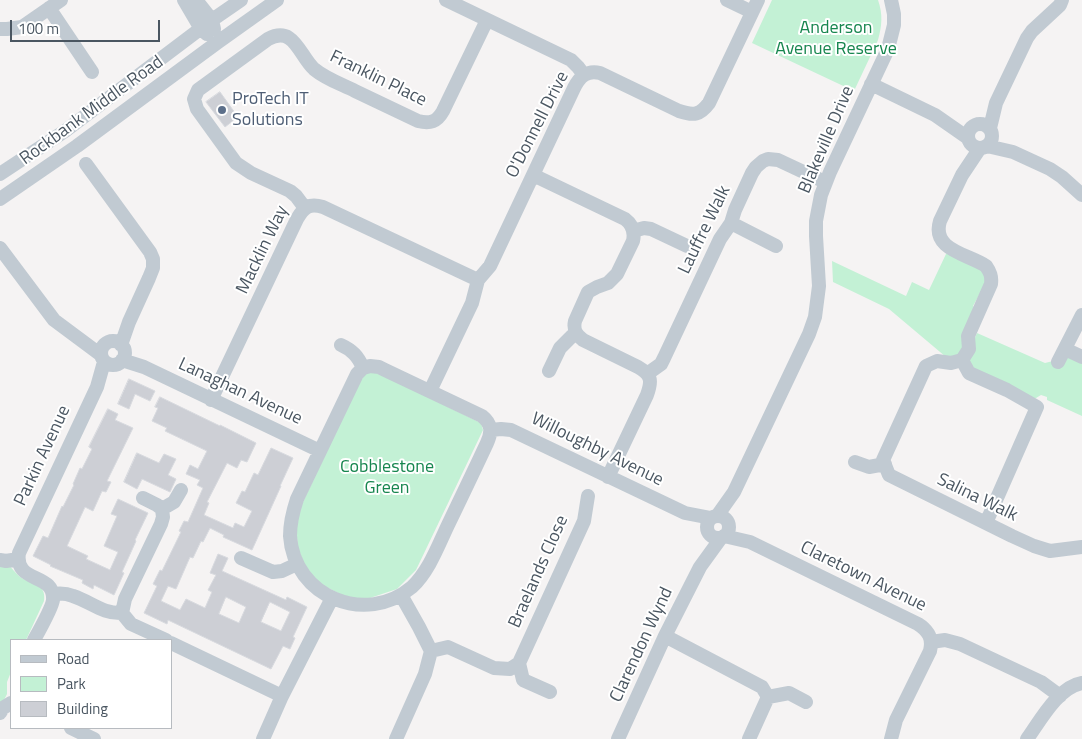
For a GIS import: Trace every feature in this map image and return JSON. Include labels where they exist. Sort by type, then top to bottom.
[{"type":"street","points":[[184,0],[200,29],[218,42]]},
{"type":"street","points":[[196,0],[212,20],[218,42]]},
{"type":"street","name":"Rockbank Middle Road","points":[[0,174],[65,131],[241,0]]},
{"type":"street","name":"Rockbank Middle Road","points":[[0,199],[85,140],[278,0]]},
{"type":"street","points":[[446,0],[571,60],[584,75]]},
{"type":"street","points":[[727,0],[755,6]]},
{"type":"street","name":"Blakeville Drive","points":[[718,527],[809,334],[819,286],[816,236],[818,207],[826,182],[892,37],[894,14],[891,0]]},
{"type":"street","points":[[984,127],[1027,38],[1060,5],[1062,0]]},
{"type":"street","points":[[0,28],[22,27],[55,4],[92,72]]},
{"type":"street","name":"O'Donnell Drive","points":[[430,391],[472,303],[478,280],[490,266],[578,80],[584,75],[594,72],[600,73],[679,111],[696,114],[709,103],[755,6]]},
{"type":"street","name":"Franklin Place","points":[[305,208],[290,191],[242,168],[236,163],[201,117],[194,103],[195,94],[203,86],[268,39],[284,35],[294,42],[308,62],[320,73],[418,121],[429,122],[437,119],[443,112],[487,20]]},
{"type":"street","points":[[871,84],[935,114],[984,127],[1013,152]]},
{"type":"street","points":[[935,114],[976,144],[1013,152],[1050,169],[1081,191]]},
{"type":"street","points":[[976,144],[969,130],[984,127]]},
{"type":"street","points":[[976,144],[992,141],[984,127]]},
{"type":"street","points":[[855,462],[869,467],[885,464],[883,460],[926,366],[937,361],[951,363],[962,360],[969,349],[968,336],[992,284],[992,278],[986,266],[947,246],[938,234],[938,228],[976,144]]},
{"type":"street","name":"Lauffre Walk","points":[[648,374],[661,364],[720,239],[731,223],[752,173],[759,163],[768,159],[778,160],[826,182]]},
{"type":"street","points":[[86,164],[154,259],[149,278],[113,353]]},
{"type":"street","points":[[533,175],[625,219],[633,230],[633,241],[617,274],[608,283],[592,289],[585,298],[574,325],[576,333],[583,340],[638,367],[648,374],[651,383],[608,476]]},
{"type":"street","name":"Macklin Way","points":[[211,400],[298,219],[305,208],[311,205],[323,207],[478,280]]},
{"type":"street","points":[[731,223],[776,246]]},
{"type":"street","points":[[633,230],[651,229],[687,246]]},
{"type":"street","name":"Lanaghan Avenue","points":[[1,248],[54,320],[80,338],[320,451]]},
{"type":"street","points":[[1058,362],[1082,314]]},
{"type":"street","points":[[549,371],[560,348],[576,333]]},
{"type":"street","points":[[341,345],[355,353],[363,368]]},
{"type":"street","points":[[1065,349],[1082,357]]},
{"type":"street","name":"Parkin Avenue","points":[[18,559],[22,544],[113,353]]},
{"type":"street","points":[[962,360],[969,373],[1007,390],[1037,407],[986,523]]},
{"type":"street","points":[[370,366],[379,367],[482,416],[487,420],[491,430],[487,443],[422,576],[401,595],[372,605],[346,603],[332,598],[319,589],[303,574],[293,551],[290,537],[293,512],[298,500],[357,374],[363,368],[370,366]]},
{"type":"street","name":"Willoughby Avenue","points":[[491,430],[511,430],[685,513],[696,524],[718,527]]},
{"type":"street","name":"Salina Walk","points":[[885,464],[889,475],[1034,546],[1050,551],[1082,547]]},
{"type":"street","points":[[162,509],[174,502],[181,490]]},
{"type":"street","name":"Braelands Close","points":[[519,663],[584,521],[588,496]]},
{"type":"street","points":[[122,613],[126,599],[163,516],[162,509],[143,498]]},
{"type":"street","name":"Claretown Avenue","points":[[718,527],[918,624],[928,632],[931,642]]},
{"type":"street","name":"Clarendon Wynd","points":[[618,739],[718,527]]},
{"type":"street","name":"Salina Walk","points":[[1062,549],[1082,555]]},
{"type":"street","points":[[241,558],[272,572],[282,571],[298,564]]},
{"type":"street","points":[[0,560],[18,559],[22,570],[44,582],[51,590],[52,604],[34,639]]},
{"type":"street","points":[[52,594],[63,593],[106,612],[122,613]]},
{"type":"street","points":[[396,739],[425,674],[431,651],[401,595]]},
{"type":"street","points":[[264,739],[282,696],[332,598]]},
{"type":"street","points":[[122,613],[131,624],[164,639]]},
{"type":"street","points":[[665,636],[762,687],[768,697]]},
{"type":"street","points":[[890,739],[896,720],[930,651],[931,642],[945,640],[960,644],[1040,682],[1060,696],[1082,694]]},
{"type":"street","points":[[172,643],[282,696]]},
{"type":"street","points":[[431,651],[448,647],[494,668],[510,669],[519,663],[523,680],[550,692]]},
{"type":"street","points":[[1028,739],[1046,711],[1060,696],[1070,687],[1082,683]]},
{"type":"street","points":[[768,697],[789,694],[806,702]]},
{"type":"street","points":[[749,739],[768,697]]},
{"type":"street","points":[[0,712],[10,704]]},
{"type":"street","points":[[73,729],[94,739]]},
{"type":"green space","name":"Anderson Avenue Reserve","points":[[772,0],[878,0],[881,20],[878,40],[854,91],[752,43]]},
{"type":"green space","points":[[949,253],[981,268],[988,279],[973,306],[976,309],[960,356],[946,357],[889,309],[833,282],[832,261],[906,296],[912,282],[929,290],[946,254]]},
{"type":"green space","points":[[977,333],[1045,363],[1069,357],[1082,360],[1082,416],[1047,400],[1047,397],[1041,395],[1031,398],[972,370],[968,364]]},
{"type":"green space","name":"Cobblestone Green","points":[[374,371],[481,423],[483,430],[416,570],[397,589],[370,598],[348,598],[322,585],[306,569],[298,548],[296,526],[302,504],[359,383],[366,373]]},
{"type":"green space","points":[[0,565],[10,566],[22,578],[40,587],[43,590],[44,601],[26,639],[10,639],[10,674],[7,682],[7,694],[0,704]]},
{"type":"building","name":"ProTech IT Solutions","points":[[220,92],[238,117],[225,127],[206,102]]},
{"type":"building","points":[[129,379],[155,391],[150,401],[135,394],[129,409],[118,404]]},
{"type":"building","points":[[160,397],[256,443],[247,462],[241,460],[237,468],[227,463],[207,502],[209,503],[204,515],[233,528],[235,523],[244,527],[252,511],[236,503],[242,491],[245,492],[254,473],[258,475],[271,448],[293,458],[252,550],[223,537],[224,535],[210,528],[193,558],[190,557],[176,589],[168,586],[161,601],[180,610],[186,599],[205,608],[212,592],[208,590],[216,575],[210,573],[218,554],[228,558],[222,571],[286,600],[287,597],[307,607],[293,637],[295,638],[290,649],[283,646],[271,669],[168,620],[167,624],[144,613],[157,586],[153,584],[160,570],[162,571],[181,532],[179,531],[184,521],[188,522],[203,488],[197,485],[200,480],[186,474],[190,465],[198,469],[207,451],[165,431],[167,428],[152,421],[158,408],[155,407]],"holes":[[[226,597],[246,607],[239,623],[219,614]],[[270,602],[290,612],[281,631],[261,622]]]},
{"type":"building","points":[[108,409],[118,414],[115,420],[133,428],[107,481],[111,482],[106,492],[102,491],[93,511],[85,507],[67,546],[88,556],[86,559],[110,570],[118,552],[104,546],[117,516],[111,514],[118,499],[148,513],[135,540],[114,595],[94,585],[93,589],[82,583],[83,580],[50,566],[33,556],[43,536],[48,538],[62,506],[74,485],[80,468],[82,469],[92,449],[89,447]]},
{"type":"building","points":[[137,453],[159,463],[164,454],[176,459],[168,475],[176,479],[170,492],[142,479],[137,489],[124,482]]},
{"type":"place","name":"ProTech IT Solutions","points":[[222,110]]}]
